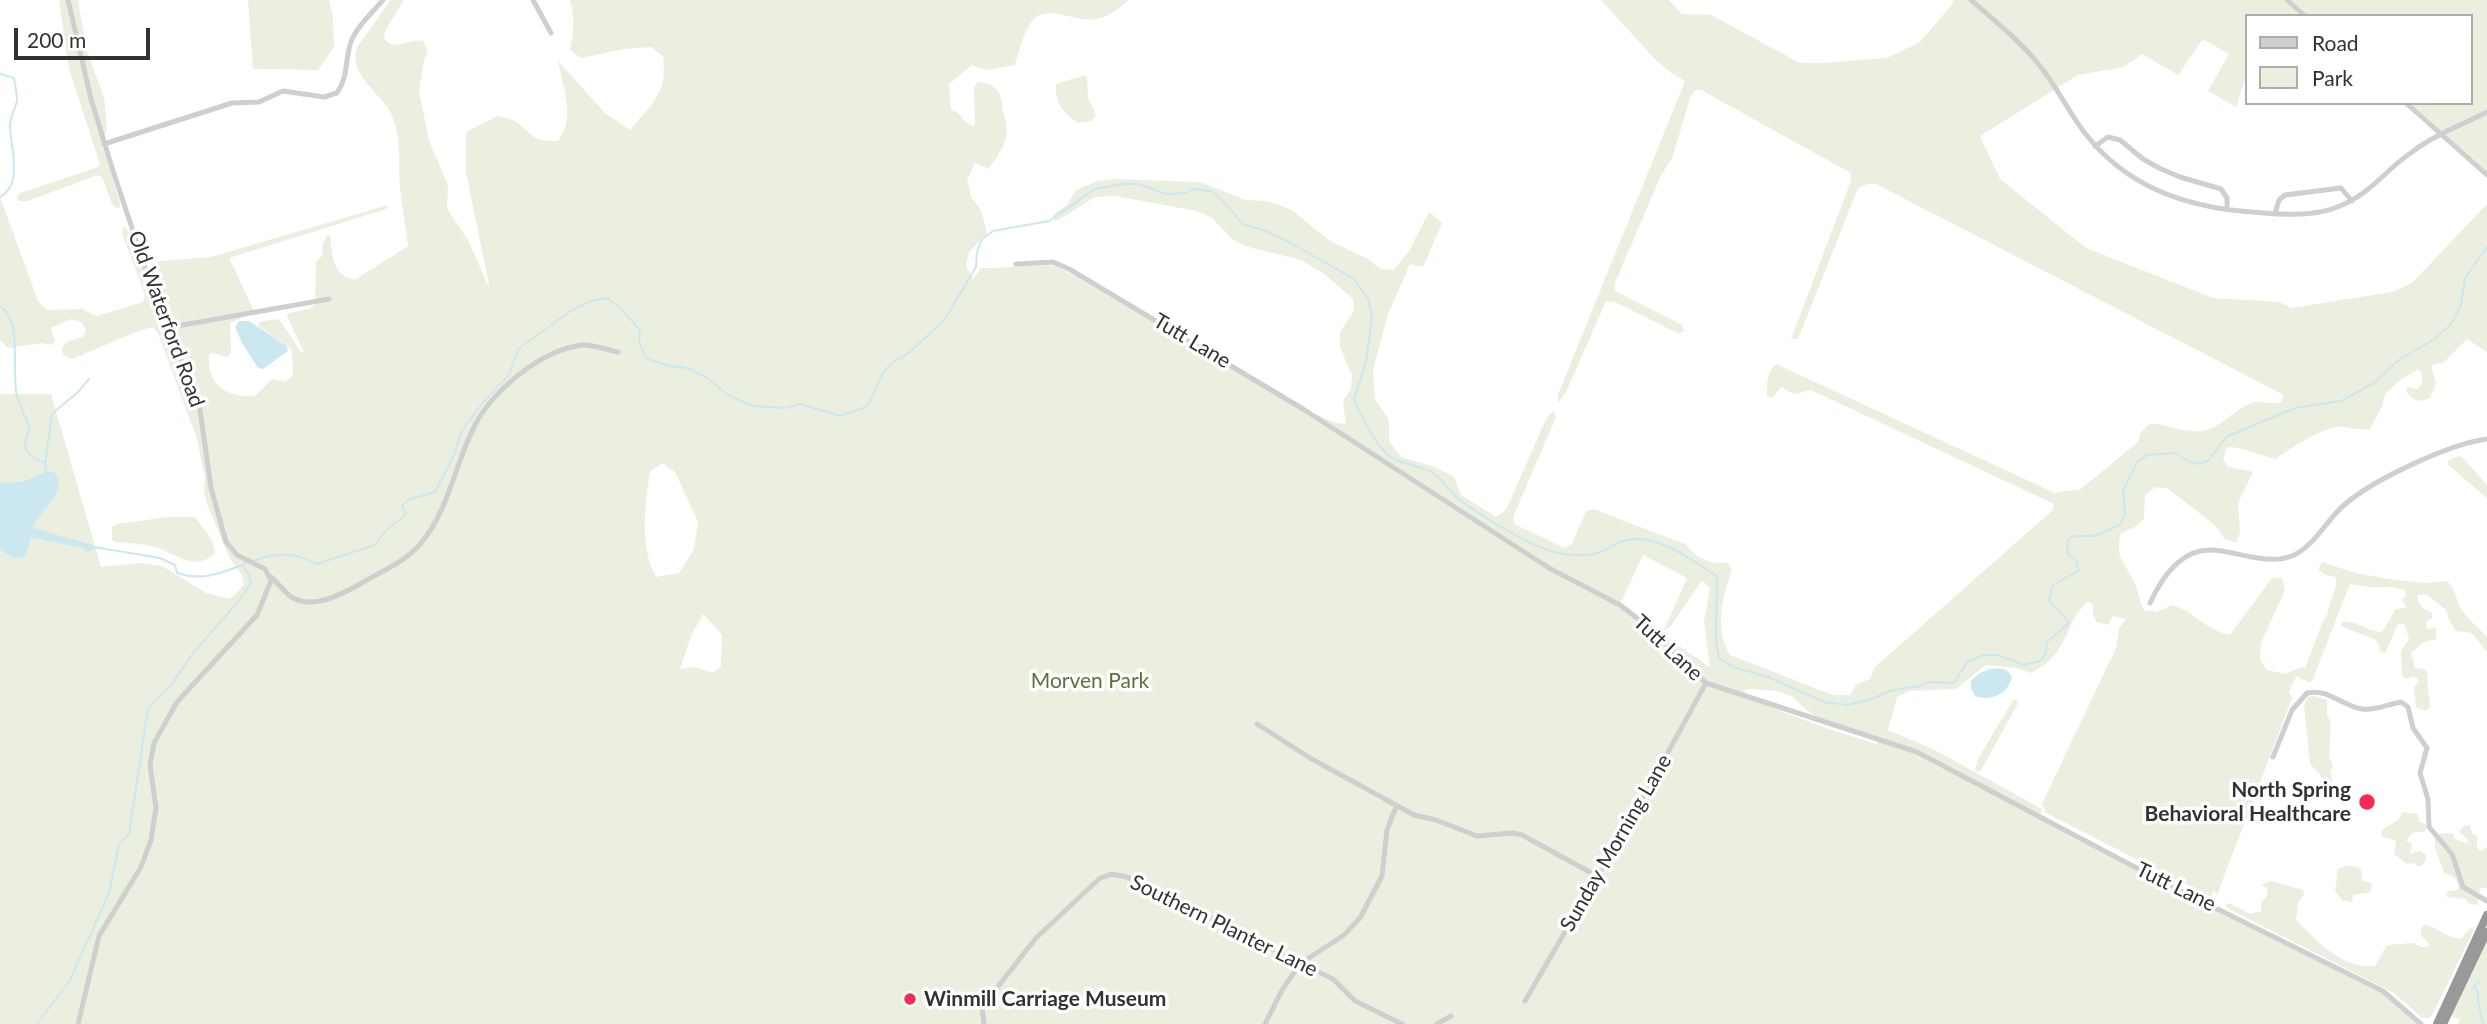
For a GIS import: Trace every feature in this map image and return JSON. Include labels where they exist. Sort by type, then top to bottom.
[{"type":"highway","points":[[2437,1024],[2487,915]]},
{"type":"highway","points":[[2443,1024],[2487,932]]},
{"type":"street","name":"Old Waterford Road","points":[[68,0],[104,144],[166,328],[190,379],[200,410],[211,488],[226,542],[232,551],[265,569],[297,600],[317,601],[352,589],[419,546],[434,524],[476,423],[514,379],[552,354],[583,345],[618,352]]},
{"type":"street","points":[[104,144],[225,105],[259,102],[283,91],[324,97],[337,93],[347,70],[348,51],[353,37],[383,0]]},
{"type":"street","points":[[533,0],[551,33]]},
{"type":"street","points":[[1971,0],[2012,35],[2039,64],[2095,146],[2127,174],[2157,191],[2190,203],[2227,210],[2275,214],[2318,213],[2352,201],[2372,188],[2412,151],[2487,112]]},
{"type":"street","points":[[2287,0],[2303,14]]},
{"type":"street","points":[[2408,105],[2487,175]]},
{"type":"street","points":[[2095,146],[2108,137],[2115,137],[2159,168],[2221,189],[2227,198],[2227,210]]},
{"type":"street","points":[[2275,214],[2279,200],[2285,195],[2340,188],[2352,201]]},
{"type":"street","name":"Tutt Lane","points":[[1016,264],[1053,262],[1187,338],[1404,473],[1549,568],[1620,605],[1647,625],[1706,683],[1917,752],[2165,883],[2383,991],[2421,1024]]},
{"type":"street","points":[[166,328],[329,299]]},
{"type":"street","points":[[2150,603],[2157,587],[2176,563],[2189,555],[2210,550],[2263,559],[2296,555],[2343,506],[2371,485],[2458,446],[2487,439]]},
{"type":"street","points":[[78,1024],[99,936],[141,867],[152,840],[156,808],[150,765],[154,743],[177,702],[257,615],[271,585],[271,577]]},
{"type":"street","name":"Sunday Morning Lane","points":[[1525,1001],[1706,683]]},
{"type":"street","points":[[2273,757],[2292,710],[2308,692],[2323,693],[2364,710],[2401,702],[2408,707],[2413,728],[2427,747],[2420,773],[2428,799],[2429,827],[2452,854],[2463,887],[2487,901]]},
{"type":"street","points":[[1257,724],[1310,758],[1413,815],[1436,820],[1477,836],[1512,833],[1522,835],[1597,876]]},
{"type":"street","points":[[1265,1024],[1282,990],[1300,964],[1344,935],[1360,918],[1382,876],[1387,830],[1396,807]]},
{"type":"street","name":"Southern Planter Lane","points":[[984,1024],[982,1007],[1036,938],[1105,875],[1127,877],[1333,979],[1355,1001],[1402,1024]]},
{"type":"street","points":[[1437,1024],[1451,1016]]},
{"type":"green space","points":[[59,0],[78,0],[87,51],[104,97],[107,127],[102,145],[120,207],[116,208],[112,204],[102,177],[97,175],[28,201],[19,201],[17,197],[20,193],[96,168],[100,164],[69,69]]},
{"type":"green space","points":[[248,0],[329,0],[333,17],[334,47],[318,70],[253,69]]},
{"type":"green space","name":"Morven Park","points":[[391,0],[404,0],[385,31],[384,38],[397,45],[423,41],[428,51],[419,91],[429,141],[448,185],[447,209],[467,238],[490,290],[466,172],[466,132],[498,116],[517,122],[536,138],[558,141],[566,123],[567,102],[558,61],[605,113],[630,130],[661,89],[663,56],[651,47],[624,49],[581,58],[570,50],[573,13],[570,0],[1129,0],[1097,19],[1047,13],[1039,15],[1026,30],[1015,65],[987,70],[972,65],[949,84],[951,110],[973,126],[974,87],[978,82],[995,88],[1001,100],[1007,129],[1002,148],[988,169],[975,162],[967,178],[971,197],[981,210],[987,233],[969,252],[966,266],[973,279],[981,268],[1057,266],[1303,409],[1336,423],[1346,424],[1343,401],[1351,389],[1352,376],[1340,347],[1340,332],[1354,311],[1353,299],[1323,273],[1301,260],[1245,246],[1231,238],[1212,218],[1197,211],[1115,196],[1095,197],[1055,222],[1054,214],[1067,205],[1076,190],[1097,181],[1114,179],[1200,182],[1245,200],[1266,201],[1290,209],[1330,241],[1368,259],[1381,269],[1394,270],[1409,251],[1429,212],[1442,223],[1423,267],[1410,264],[1388,314],[1373,370],[1375,399],[1389,420],[1389,441],[1401,457],[1435,467],[1454,477],[1461,495],[1496,517],[1506,510],[1547,417],[1553,411],[1556,417],[1513,517],[1514,524],[1565,548],[1572,544],[1586,511],[1593,509],[1685,544],[1697,556],[1710,562],[1728,563],[1732,570],[1725,592],[1721,623],[1730,655],[1833,695],[1850,695],[1856,685],[1870,679],[1874,668],[2053,510],[2054,504],[1811,390],[1794,394],[1781,387],[1773,397],[1767,397],[1769,375],[1776,364],[2055,493],[2081,489],[2138,442],[2140,433],[2149,424],[2201,431],[2216,426],[2249,404],[2281,402],[2284,395],[1876,184],[1858,188],[1798,339],[1791,339],[1851,181],[1851,173],[1701,90],[1695,90],[1690,98],[1672,159],[1661,175],[1615,283],[1615,291],[1682,325],[1684,331],[1679,334],[1615,302],[1606,301],[1566,392],[1558,403],[1558,395],[1685,81],[1654,58],[1601,0],[1669,0],[1682,14],[1711,15],[1800,63],[1824,63],[1887,58],[1920,42],[1954,2],[1952,0],[2487,0],[2487,175],[2408,105],[2473,105],[2473,14],[2246,14],[2246,76],[2236,107],[2208,91],[2229,54],[2203,39],[2178,75],[2142,54],[2124,67],[2078,75],[1980,136],[2000,179],[2086,248],[2213,298],[2279,302],[2292,308],[2392,292],[2412,283],[2487,204],[2487,352],[2467,339],[2443,363],[2431,365],[2436,383],[2430,398],[2426,400],[2413,399],[2406,390],[2407,387],[2418,389],[2420,386],[2422,379],[2418,369],[2400,380],[2385,394],[2382,407],[2370,429],[2330,428],[2275,459],[2227,447],[2223,459],[2228,467],[2253,472],[2238,503],[2240,531],[2237,543],[2225,539],[2216,526],[2167,488],[2155,487],[2145,495],[2144,519],[2135,527],[2121,533],[2119,549],[2144,610],[2156,612],[2173,605],[2214,630],[2230,635],[2272,578],[2282,578],[2285,590],[2261,643],[2260,660],[2267,670],[2285,674],[2305,668],[2327,616],[2336,586],[2336,577],[2318,570],[2322,562],[2355,573],[2394,580],[2427,583],[2447,581],[2463,611],[2487,637],[2487,652],[2472,633],[2456,631],[2446,610],[2427,595],[2418,595],[2418,601],[2432,613],[2432,618],[2426,622],[2427,629],[2436,628],[2436,639],[2422,643],[2411,653],[2415,668],[2428,672],[2430,707],[2426,711],[2416,707],[2414,688],[2419,680],[2414,676],[2406,679],[2402,676],[2401,651],[2409,639],[2405,625],[2400,623],[2397,626],[2385,653],[2381,652],[2376,640],[2341,626],[2342,622],[2347,622],[2382,632],[2396,609],[2407,608],[2402,600],[2406,595],[2405,590],[2350,584],[2312,681],[2296,676],[2289,692],[2292,698],[2217,895],[2214,891],[2211,897],[2046,813],[2042,804],[2116,648],[2119,628],[2126,619],[2113,616],[2108,625],[2097,622],[2093,615],[2093,605],[2088,601],[2080,610],[2059,649],[2043,666],[2030,673],[2017,668],[1986,665],[1956,689],[1909,691],[1897,697],[1888,730],[1933,749],[2042,809],[2039,819],[2385,991],[2418,1024],[0,1024],[0,394],[51,394],[101,567],[139,563],[162,566],[206,593],[230,599],[244,585],[242,575],[230,559],[207,504],[197,439],[158,333],[152,327],[72,359],[63,354],[62,348],[67,342],[83,337],[86,329],[81,322],[71,319],[51,328],[55,341],[52,345],[42,343],[8,348],[0,340],[0,197],[38,301],[47,310],[82,309],[97,316],[143,302],[145,295],[122,233],[123,227],[126,227],[160,316],[172,328],[177,327],[151,267],[152,262],[211,257],[388,205],[386,209],[229,258],[253,313],[230,323],[231,352],[228,357],[213,353],[209,355],[209,365],[215,382],[221,388],[236,395],[255,396],[272,379],[285,382],[293,375],[292,349],[258,326],[259,322],[279,319],[301,352],[304,352],[286,314],[312,308],[315,304],[316,262],[322,256],[323,243],[328,235],[335,264],[342,275],[348,278],[356,279],[408,246],[395,125],[387,107],[361,75],[355,57],[357,47]],"holes":[[[662,463],[675,472],[698,522],[694,549],[679,573],[656,577],[647,552],[645,512],[650,472]],[[1643,555],[1687,578],[1664,630],[1670,627],[1702,580],[1710,588],[1704,622],[1710,667],[1619,606]],[[703,614],[722,635],[721,666],[713,673],[695,667],[680,669],[692,634]],[[1742,690],[1777,691],[1793,697],[1819,719],[1881,739],[1876,744],[1786,713],[1756,700]]]},
{"type":"green space","points":[[1087,76],[1088,98],[1096,115],[1091,121],[1079,123],[1061,107],[1056,84]]},
{"type":"green space","points":[[2462,457],[2487,485],[2487,498],[2448,465],[2448,461]]},
{"type":"green space","points":[[168,517],[195,517],[212,540],[215,553],[208,559],[192,561],[155,547],[112,540],[112,527],[117,524]]},
{"type":"green space","points":[[2308,697],[2327,700],[2327,715],[2331,723],[2329,757],[2333,767],[2330,771],[2335,791],[2327,794],[2321,775],[2310,764],[2304,705]]},
{"type":"green space","points":[[2013,700],[2018,700],[2017,705],[1981,770],[1975,771],[1978,759]]},
{"type":"green space","points":[[2403,812],[2417,814],[2420,822],[2426,824],[2426,831],[2412,833],[2406,841],[2412,843],[2410,854],[2420,851],[2426,855],[2426,860],[2420,867],[2413,863],[2407,864],[2394,854],[2396,841],[2381,836],[2382,830],[2398,820]]},
{"type":"green space","points":[[2465,825],[2470,826],[2472,833],[2477,836],[2477,847],[2480,851],[2487,847],[2487,888],[2480,888],[2477,905],[2469,904],[2466,899],[2447,897],[2446,892],[2457,890],[2459,886],[2454,877],[2444,873],[2435,846],[2437,835],[2443,833],[2453,834],[2455,839],[2467,844],[2468,840],[2459,831]]},
{"type":"green space","points":[[2358,867],[2362,880],[2372,884],[2370,892],[2353,895],[2352,902],[2342,900],[2335,891],[2338,869]]},
{"type":"green space","points":[[2271,881],[2303,890],[2304,895],[2298,903],[2296,920],[2331,952],[2363,966],[2375,966],[2387,945],[2413,943],[2428,947],[2429,944],[2421,935],[2424,925],[2456,938],[2462,938],[2470,928],[2474,930],[2432,1015],[2422,1018],[2394,993],[2227,908],[2229,903],[2251,914],[2261,911],[2261,902],[2268,892],[2267,888],[2261,885]]},
{"type":"green space","points":[[2487,942],[2487,1024],[2458,1024],[2460,1019],[2451,1016]]},
{"type":"water","points":[[239,321],[249,321],[287,346],[288,351],[263,369],[258,368],[235,327]]},
{"type":"water","points":[[48,471],[55,473],[58,489],[33,528],[93,545],[93,550],[87,552],[82,548],[31,537],[25,557],[12,557],[0,549],[0,483],[23,482]]},
{"type":"water","points":[[1991,669],[2006,670],[2012,677],[2010,683],[2003,692],[1993,697],[1975,696],[1971,680]]},
{"type":"waterway","points":[[0,74],[14,78],[17,100],[10,125],[14,174],[12,183],[0,197]]},
{"type":"waterway","points":[[254,561],[286,555],[301,557],[317,564],[375,545],[387,529],[406,515],[402,505],[410,499],[435,492],[455,453],[461,432],[484,401],[509,375],[518,349],[572,310],[591,301],[607,298],[619,307],[640,330],[639,342],[646,358],[669,366],[688,368],[707,378],[728,395],[753,406],[786,408],[800,404],[840,416],[868,406],[883,372],[910,352],[945,319],[976,267],[977,252],[982,239],[993,231],[1049,221],[1095,189],[1139,184],[1166,194],[1186,193],[1193,189],[1211,191],[1243,224],[1291,243],[1354,279],[1368,299],[1372,317],[1366,361],[1354,400],[1375,439],[1388,455],[1431,472],[1439,477],[1457,498],[1478,513],[1548,550],[1570,555],[1591,555],[1633,539],[1658,543],[1684,555],[1717,576],[1716,641],[1719,658],[1733,667],[1768,677],[1824,702],[1848,705],[1927,682],[1954,683],[1967,662],[1983,655],[1998,655],[2024,665],[2040,661],[2046,653],[2046,643],[2068,624],[2049,600],[2053,585],[2078,571],[2077,561],[2068,554],[2067,541],[2073,536],[2095,536],[2120,525],[2125,513],[2123,491],[2137,462],[2147,455],[2176,453],[2198,464],[2208,461],[2226,437],[2295,408],[2341,401],[2374,383],[2400,359],[2435,339],[2451,324],[2461,305],[2465,278],[2487,247]]},
{"type":"waterway","points":[[0,306],[12,322],[15,386],[30,428],[26,450],[45,463]]},
{"type":"waterway","points":[[46,472],[52,414],[89,379]]},
{"type":"waterway","points":[[94,547],[160,558],[175,565],[177,573],[186,576],[213,575],[248,563]]},
{"type":"waterway","points":[[37,1024],[70,980],[109,893],[119,844],[129,834],[148,709],[172,684],[193,653],[238,602],[251,583],[242,565]]},
{"type":"waterway","points":[[2479,982],[2474,985],[2474,989],[2478,991],[2483,1024]]},
{"type":"place","name":"North Spring Behavioral Healthcare","points":[[2367,802]]},
{"type":"place","name":"Winmill Carriage Museum","points":[[910,999]]}]
